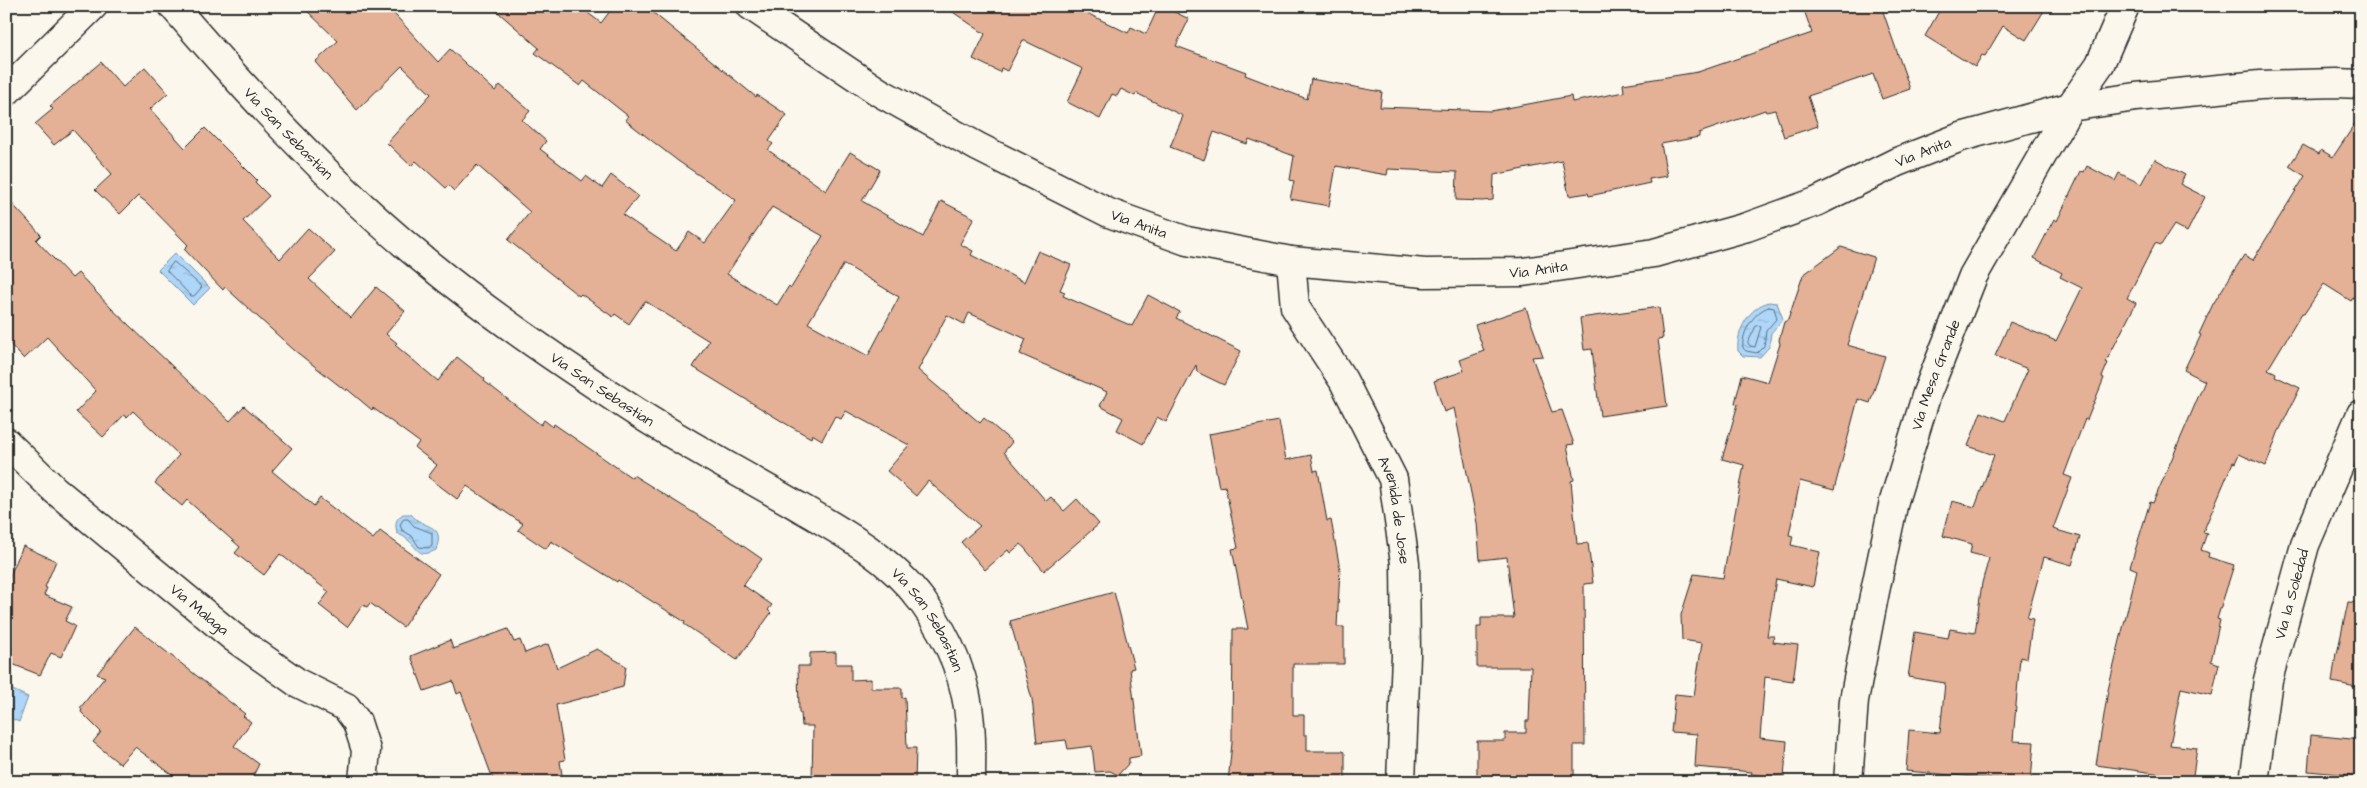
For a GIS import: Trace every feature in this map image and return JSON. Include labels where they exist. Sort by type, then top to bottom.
[{"type":"street","points":[[6,92],[93,6]]},
{"type":"street","name":"Via San Sebastian","points":[[173,6],[306,151],[388,230],[426,262],[568,366],[628,406],[850,535],[888,565],[921,600],[947,640],[962,681],[970,722],[971,782]]},
{"type":"street","name":"Via Anita","points":[[751,6],[879,92],[978,147],[1109,213],[1187,241],[1291,261],[1425,273],[1523,272],[1654,253],[1746,227],[1816,202],[1897,162],[1961,137],[2070,107],[2136,97],[2260,85],[2336,82],[2361,84]]},
{"type":"street","name":"Via Mesa Grande","points":[[1848,782],[1854,700],[1874,596],[1894,501],[1927,393],[1973,276],[2070,107],[2100,64],[2126,6]]},
{"type":"street","name":"Avenida de Jose","points":[[1291,261],[1295,307],[1343,380],[1393,479],[1406,563],[1406,655],[1401,782]]},
{"type":"street","name":"Via la Soledad","points":[[2254,782],[2268,680],[2305,545],[2361,414]]},
{"type":"street","name":"Via Malaga","points":[[6,442],[55,490],[233,637],[298,683],[346,707],[357,722],[366,750],[363,782]]},
{"type":"water","points":[[175,253],[210,288],[193,305],[158,270]]},
{"type":"water","points":[[1769,302],[1777,303],[1783,319],[1771,333],[1769,347],[1760,357],[1743,356],[1738,351],[1738,343],[1745,321],[1755,309]]},
{"type":"water","points":[[403,514],[411,514],[436,531],[438,541],[436,550],[426,554],[419,552],[407,539],[397,533],[396,522]]},
{"type":"water","points":[[6,687],[28,697],[19,722],[6,716]]},
{"type":"building","points":[[302,6],[387,6],[438,62],[450,49],[495,91],[500,85],[530,111],[522,120],[546,141],[540,149],[582,181],[586,176],[602,188],[611,175],[638,196],[623,215],[676,251],[689,232],[705,243],[736,200],[678,161],[625,120],[628,116],[584,81],[580,86],[535,53],[539,48],[491,6],[579,6],[601,23],[614,6],[645,6],[756,97],[757,95],[787,115],[769,141],[773,144],[768,150],[826,191],[850,152],[880,170],[862,201],[923,237],[941,201],[974,218],[960,244],[973,251],[971,255],[1024,282],[1038,251],[1071,265],[1060,290],[1065,292],[1063,296],[1132,326],[1148,295],[1180,312],[1176,318],[1241,351],[1224,385],[1197,372],[1196,365],[1166,422],[1157,417],[1143,444],[1117,430],[1123,418],[1100,406],[1107,392],[1020,354],[1026,339],[969,313],[964,324],[947,315],[918,370],[980,423],[984,418],[1012,442],[1004,452],[1046,501],[1051,497],[1064,511],[1077,499],[1099,524],[1044,571],[1021,544],[1010,553],[1008,550],[985,570],[961,542],[980,526],[928,481],[916,496],[887,471],[909,445],[846,411],[841,419],[835,416],[822,440],[812,434],[811,438],[693,367],[709,341],[645,301],[629,324],[615,314],[613,317],[581,294],[579,296],[508,240],[530,212],[477,165],[454,191],[448,185],[446,188],[416,161],[411,166],[387,143],[431,94],[402,66],[357,110],[315,62],[338,41]],"holes":[[[772,207],[823,236],[791,288],[789,286],[777,305],[727,274]],[[844,264],[899,297],[868,356],[808,323]]]},
{"type":"building","points":[[944,6],[1072,6],[1128,33],[1131,27],[1146,34],[1159,6],[1162,6],[1189,19],[1176,46],[1246,72],[1245,75],[1307,99],[1311,79],[1382,92],[1380,107],[1491,111],[1571,96],[1572,102],[1624,92],[1623,84],[1698,72],[1812,33],[1805,13],[1823,6],[1881,6],[1910,89],[1882,99],[1873,74],[1808,96],[1818,126],[1784,137],[1775,110],[1766,112],[1765,110],[1699,133],[1699,137],[1661,144],[1667,176],[1649,179],[1650,183],[1589,196],[1588,193],[1569,196],[1562,161],[1494,175],[1493,200],[1482,201],[1456,200],[1457,172],[1388,169],[1387,175],[1336,166],[1329,206],[1290,199],[1294,181],[1290,180],[1294,156],[1249,139],[1247,144],[1214,132],[1204,160],[1170,147],[1183,116],[1136,93],[1135,96],[1121,89],[1117,96],[1112,94],[1100,119],[1067,102],[1083,69],[1023,40],[1007,71],[1001,68],[1000,72],[973,59],[985,34]]},
{"type":"building","points":[[1942,6],[2047,6],[2026,40],[2003,26],[1985,56],[1982,55],[1975,67],[1925,36]]},
{"type":"building","points":[[101,62],[123,87],[145,67],[168,93],[150,109],[185,148],[205,128],[257,180],[255,182],[269,196],[243,221],[280,259],[308,228],[335,252],[309,279],[351,318],[376,287],[405,311],[386,334],[397,343],[395,345],[438,381],[457,357],[485,379],[484,381],[541,425],[544,420],[553,427],[554,424],[632,478],[633,475],[710,523],[762,559],[743,585],[772,605],[768,610],[771,613],[737,660],[684,624],[685,622],[551,541],[546,549],[518,530],[523,524],[467,486],[457,499],[428,477],[437,465],[415,448],[419,442],[373,408],[372,410],[347,389],[346,391],[294,350],[225,287],[223,290],[184,249],[188,245],[146,202],[138,196],[120,214],[95,190],[112,174],[73,130],[54,145],[35,124],[53,109],[50,106]]},
{"type":"building","points":[[2361,115],[2361,286],[2351,301],[2324,284],[2304,314],[2302,313],[2268,369],[2276,373],[2275,376],[2300,388],[2278,433],[2266,466],[2239,454],[2235,463],[2233,462],[2203,532],[2207,533],[2201,550],[2209,553],[2208,557],[2234,565],[2217,619],[2220,620],[2211,661],[2219,664],[2212,695],[2181,688],[2170,745],[2197,748],[2192,782],[2161,779],[2162,774],[2096,765],[2108,690],[2137,570],[2130,567],[2150,502],[2153,503],[2205,381],[2184,370],[2213,304],[2244,255],[2253,260],[2305,176],[2289,166],[2303,145],[2319,154],[2321,150],[2333,157]]},
{"type":"building","points":[[2155,159],[2185,175],[2180,184],[2205,197],[2187,232],[2174,225],[2161,245],[2155,243],[2127,298],[2136,303],[2106,362],[2108,363],[2102,377],[2104,378],[2087,420],[2085,419],[2064,475],[2072,478],[2053,529],[2080,537],[2072,565],[2044,557],[2027,618],[2033,619],[2027,659],[2020,657],[2013,741],[2034,742],[2031,782],[1906,771],[1909,730],[1940,733],[1945,683],[1908,677],[1915,632],[1948,638],[1950,629],[1975,633],[1982,583],[1989,558],[1970,553],[1972,544],[1943,536],[1952,501],[1975,507],[1994,455],[1968,446],[1981,412],[2005,421],[2028,369],[1995,356],[2010,322],[2056,341],[2082,288],[2060,277],[2062,273],[2034,258],[2054,219],[2057,221],[2081,171],[2084,172],[2087,166],[2115,181],[2119,173],[2141,184]]},
{"type":"building","points":[[6,197],[41,235],[36,240],[72,278],[78,273],[111,308],[230,421],[244,406],[292,448],[272,471],[314,506],[320,498],[373,539],[380,531],[439,574],[403,627],[370,603],[367,607],[363,605],[347,627],[319,605],[329,592],[280,554],[264,575],[235,553],[240,547],[187,500],[182,506],[155,483],[179,455],[133,411],[127,417],[124,415],[103,437],[76,412],[96,391],[47,337],[24,359],[6,340]]},
{"type":"building","points":[[1841,247],[1874,257],[1847,345],[1885,356],[1870,403],[1858,399],[1834,490],[1800,481],[1789,535],[1793,536],[1791,545],[1820,552],[1813,587],[1776,579],[1767,636],[1774,636],[1773,642],[1798,645],[1793,681],[1765,677],[1760,738],[1787,741],[1784,778],[1751,774],[1752,772],[1695,767],[1697,734],[1671,732],[1675,694],[1694,696],[1702,643],[1682,640],[1681,615],[1694,574],[1723,578],[1744,465],[1722,459],[1738,404],[1735,403],[1742,375],[1768,382],[1780,344],[1779,340],[1784,322],[1788,320],[1803,275]]},
{"type":"building","points":[[1659,307],[1663,338],[1658,339],[1667,406],[1600,416],[1592,349],[1584,350],[1580,318]]},
{"type":"building","points":[[1526,308],[1543,356],[1532,357],[1552,412],[1562,410],[1574,444],[1567,445],[1574,480],[1571,481],[1577,544],[1588,543],[1593,583],[1584,584],[1585,745],[1574,745],[1574,777],[1477,777],[1477,741],[1505,741],[1505,733],[1526,733],[1526,721],[1529,721],[1531,667],[1477,667],[1477,627],[1481,627],[1481,618],[1514,618],[1507,557],[1480,560],[1477,523],[1454,408],[1444,412],[1434,381],[1464,371],[1460,360],[1484,351],[1475,325]]},
{"type":"building","points":[[1279,421],[1286,460],[1311,455],[1314,471],[1318,470],[1327,521],[1331,520],[1340,569],[1337,627],[1344,627],[1344,664],[1293,664],[1293,715],[1304,715],[1304,735],[1307,735],[1307,751],[1343,751],[1345,754],[1345,782],[1228,782],[1232,743],[1233,629],[1248,629],[1232,549],[1238,548],[1225,486],[1219,487],[1209,434]]},
{"type":"building","points":[[23,546],[56,561],[45,587],[47,588],[44,595],[72,607],[65,621],[75,626],[61,657],[51,653],[40,675],[12,664],[13,661],[6,659],[6,585]]},
{"type":"building","points":[[1114,592],[1134,668],[1130,669],[1141,756],[1129,758],[1129,763],[1118,775],[1110,771],[1095,772],[1092,746],[1068,749],[1066,740],[1037,743],[1032,699],[1010,621]]},
{"type":"building","points":[[2348,602],[2361,603],[2361,688],[2332,682],[2336,653]]},
{"type":"building","points":[[135,627],[245,714],[243,716],[251,722],[234,746],[259,764],[250,782],[182,782],[135,747],[120,764],[93,742],[101,732],[81,712],[82,709],[80,708],[105,677],[97,674]]},
{"type":"building","points":[[508,629],[514,642],[520,640],[525,653],[548,644],[557,668],[597,649],[626,666],[623,687],[556,705],[565,760],[560,761],[563,782],[494,782],[461,692],[457,694],[453,681],[424,691],[411,656],[450,640],[453,649]]},
{"type":"building","points":[[836,652],[836,664],[851,664],[851,680],[871,679],[871,688],[902,688],[902,698],[905,697],[907,748],[916,748],[915,782],[812,782],[813,726],[802,726],[801,713],[799,713],[798,666],[810,666],[810,653]]},
{"type":"building","points":[[2311,735],[2361,740],[2361,776],[2308,771]]}]
